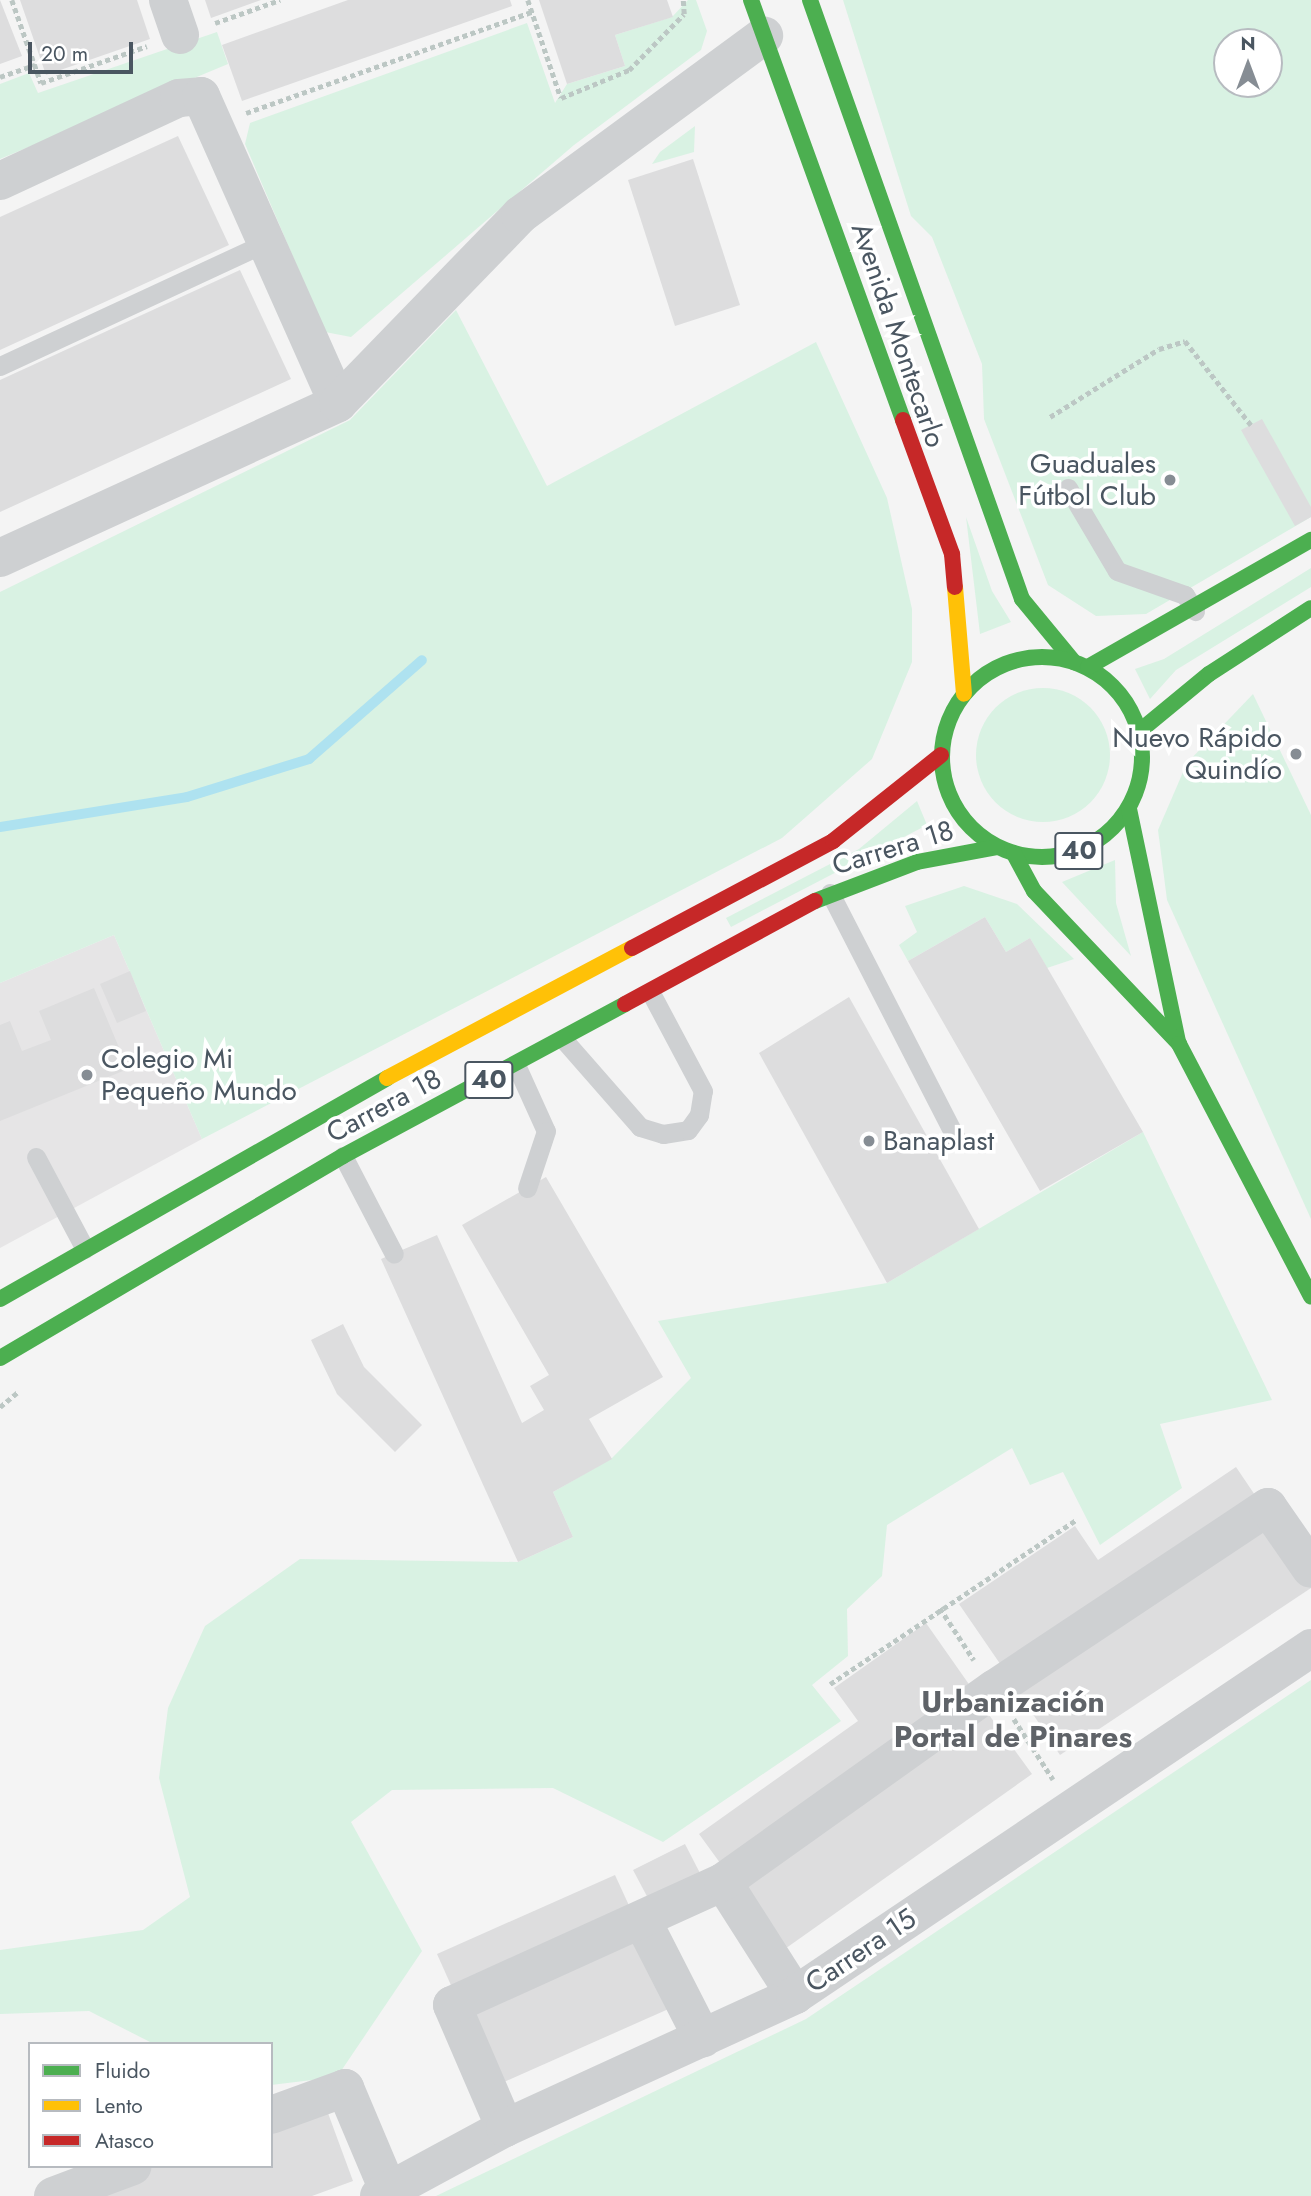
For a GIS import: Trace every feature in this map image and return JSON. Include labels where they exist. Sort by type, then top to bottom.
[{"type":"main road","name":"Avenida Montecarlo","points":[[751,0],[952,554],[964,694]]},
{"type":"main road","name":"Avenida Montecarlo","points":[[810,0],[1022,599],[1081,664]]},
{"type":"main road","points":[[1081,664],[1195,611],[1311,540]]},
{"type":"main road","points":[[1081,664],[1114,686],[1141,730],[1209,674],[1311,608]]},
{"type":"main road","name":"40","points":[[1081,664],[1014,660],[964,694],[947,723],[941,755],[947,793],[967,824],[997,847],[1014,854],[1047,857],[1079,851],[1108,834],[1129,809],[1141,778],[1141,730]]},
{"type":"main road","name":"Carrera 18","points":[[0,1299],[264,1144],[833,841],[941,755]]},
{"type":"main road","points":[[1129,809],[1179,1044],[1311,1297]]},
{"type":"main road","name":"Carrera 18","points":[[0,1358],[343,1156],[651,993],[830,893],[917,862],[997,847]]},
{"type":"main road","points":[[1014,854],[1034,891],[1179,1044]]},
{"type":"street","points":[[0,558],[338,403],[520,215],[764,36]]},
{"type":"street","points":[[1,180],[190,95],[203,99],[338,403]]},
{"type":"street","points":[[505,2128],[452,2005],[643,1922],[723,1882],[993,1689],[1268,1507],[1311,1569]]},
{"type":"street","name":"Carrera 15","points":[[384,2194],[505,2128],[795,1995],[1311,1648]]},
{"type":"street","points":[[723,1882],[795,1995]]},
{"type":"street","points":[[643,1922],[703,2039]]},
{"type":"street","points":[[273,2114],[345,2088],[384,2194]]},
{"type":"street","points":[[53,2196],[128,2168]]},
{"type":"lane","points":[[0,366],[265,243]]},
{"type":"lane","points":[[1068,488],[1117,571],[1185,595],[1195,611]]},
{"type":"lane","points":[[830,893],[958,1142]]},
{"type":"lane","points":[[563,1039],[640,1127],[663,1134],[688,1130],[699,1115],[703,1091],[651,993]]},
{"type":"lane","points":[[516,1065],[546,1131],[527,1188]]},
{"type":"lane","points":[[343,1156],[394,1254]]},
{"type":"lane","points":[[36,1157],[85,1249]]},
{"type":"path","points":[[12,0],[41,82]]},
{"type":"path","points":[[528,0],[561,98],[629,70],[684,14],[683,0]]},
{"type":"path","points":[[216,124],[532,12]]},
{"type":"path","points":[[0,77],[35,65]]},
{"type":"path","points":[[1050,417],[1159,349],[1185,341],[1251,425]]},
{"type":"path","points":[[0,1407],[14,1398]]},
{"type":"path","points":[[830,1684],[1076,1520]]},
{"type":"shaded area","name":"Colegio Mi Pequeño Mundo","points":[[114,935],[202,1139],[0,1248],[0,983]]},
{"type":"green space","points":[[688,0],[696,0],[707,31],[701,50],[574,145],[351,337],[325,332],[245,144],[250,123],[527,23],[555,103],[567,84],[625,66],[615,35],[672,17]]},
{"type":"green space","points":[[843,0],[1311,0],[1311,517],[1146,614],[1096,616],[1048,585],[984,419],[982,364],[932,237],[911,216]]},
{"type":"green space","points":[[217,32],[228,64],[0,159],[0,84],[29,73],[38,93]]},
{"type":"green space","points":[[695,126],[694,152],[652,164],[660,152]]},
{"type":"green space","points":[[456,310],[547,486],[816,342],[887,498],[912,609],[912,662],[872,759],[782,838],[202,1139],[114,935],[0,983],[0,592],[350,420]]},
{"type":"green space","points":[[966,517],[992,591],[1011,622],[980,634]]},
{"type":"green space","points":[[1311,568],[1311,587],[1176,670],[1150,699],[1135,669],[1164,659]]},
{"type":"green space","points":[[1043,688],[1069,693],[1090,708],[1105,729],[1110,755],[1105,781],[1090,802],[1069,817],[1043,822],[1017,817],[996,802],[981,781],[976,755],[981,729],[996,708],[1017,693]]},
{"type":"green space","points":[[1253,694],[1311,815],[1311,1219],[1167,900],[1158,830],[1187,763]]},
{"type":"green space","points":[[917,801],[927,825],[731,927],[726,918],[859,849]]},
{"type":"green space","points":[[1115,860],[1116,903],[1131,956],[1062,882]]},
{"type":"green space","points":[[964,886],[1017,904],[1074,959],[1047,968],[1030,938],[1006,952],[985,917],[908,961],[899,945],[917,932],[905,906]]},
{"type":"green space","points":[[1143,1132],[1272,1400],[1160,1424],[1182,1488],[1100,1545],[1063,1472],[1030,1485],[1012,1448],[887,1525],[882,1576],[847,1609],[848,1656],[812,1685],[841,1721],[663,1842],[553,1788],[392,1790],[351,1822],[422,1951],[337,2077],[273,2085],[273,2042],[150,2042],[89,2011],[0,2014],[0,1950],[143,1930],[190,1897],[159,1778],[168,1708],[205,1626],[300,1559],[518,1562],[573,1537],[553,1492],[612,1458],[691,1378],[658,1321],[887,1283]]},
{"type":"green space","points":[[1311,1680],[1311,2196],[436,2196],[806,2019]]},
{"type":"building","points":[[0,0],[22,56],[0,64]]},
{"type":"building","points":[[20,0],[137,0],[150,39],[46,75]]},
{"type":"building","points":[[205,0],[261,0],[211,18]]},
{"type":"building","points":[[348,0],[510,0],[512,6],[242,101],[222,45]]},
{"type":"building","points":[[539,0],[667,0],[673,17],[615,35],[625,66],[567,84]]},
{"type":"building","points":[[178,136],[229,245],[0,350],[0,217]]},
{"type":"building","points":[[693,159],[740,305],[675,326],[628,180]]},
{"type":"building","points":[[240,270],[291,379],[0,512],[0,380]]},
{"type":"building","points":[[1262,419],[1311,507],[1311,517],[1295,526],[1241,430]]},
{"type":"building","points":[[985,917],[1006,952],[1030,938],[1143,1132],[1040,1191],[908,961]]},
{"type":"building","points":[[130,971],[146,1011],[117,1023],[100,984]]},
{"type":"building","points":[[94,988],[128,1069],[0,1121],[0,1025],[10,1021],[22,1051],[51,1040],[39,1011]]},
{"type":"building","name":"Banaplast","points":[[849,997],[979,1229],[887,1283],[759,1053]]},
{"type":"building","points":[[546,1177],[663,1377],[589,1419],[612,1459],[553,1492],[573,1537],[518,1562],[381,1259],[437,1235],[522,1423],[544,1410],[530,1386],[549,1375],[462,1225]]},
{"type":"building","points":[[343,1324],[364,1367],[422,1425],[395,1452],[337,1394],[311,1340]]},
{"type":"building","points":[[1236,1467],[1259,1501],[1005,1671],[959,1604],[1075,1526],[1098,1560]]},
{"type":"building","points":[[1269,1517],[1311,1588],[1060,1755],[1015,1687]]},
{"type":"building","points":[[926,1623],[973,1690],[723,1867],[699,1834],[858,1721],[834,1688]]},
{"type":"building","points":[[984,1708],[1032,1774],[782,1951],[735,1885]]},
{"type":"building","points":[[685,1844],[702,1877],[650,1902],[633,1870]]},
{"type":"building","points":[[615,1875],[632,1912],[454,1992],[437,1954]]},
{"type":"building","points":[[640,1932],[673,2007],[495,2086],[461,2011]]},
{"type":"building","points":[[325,2105],[353,2181],[312,2196],[71,2196],[148,2168],[273,2168],[273,2123]]},
{"type":"waterway","points":[[0,827],[187,797],[309,759],[422,660]]},
{"type":"traffic: fast","points":[[751,0],[903,420]]},
{"type":"traffic: fast","points":[[810,0],[1022,599],[1074,662]]},
{"type":"traffic: fast","points":[[1088,667],[1311,540]]},
{"type":"traffic: fast","points":[[1141,730],[1209,674],[1311,608]]},
{"type":"traffic: fast","points":[[1042,657],[1062,659],[1080,665],[1113,686],[1134,719],[1140,737],[1142,757],[1140,777],[1134,795],[1113,828],[1080,849],[1062,855],[1042,857],[1022,855],[1004,849],[971,828],[950,795],[944,777],[942,757],[944,737],[950,719],[971,686],[1004,665],[1022,659],[1042,657]]},
{"type":"traffic: fast","points":[[1129,809],[1178,1042]]},
{"type":"traffic: fast","points":[[815,901],[917,862],[997,847]]},
{"type":"traffic: fast","points":[[1014,854],[1034,891],[1179,1044],[1311,1297]]},
{"type":"traffic: fast","points":[[0,1358],[343,1156],[625,1004]]},
{"type":"traffic: fast","points":[[0,1299],[387,1078]]},
{"type":"traffic: slow","points":[[955,587],[964,694]]},
{"type":"traffic: slow","points":[[387,1078],[632,948]]},
{"type":"traffic: jam","points":[[903,420],[952,554],[955,587]]},
{"type":"traffic: jam","points":[[632,948],[833,841],[941,755]]},
{"type":"traffic: jam","points":[[625,1004],[815,901]]},
{"type":"place","name":"Guaduales Fútbol Club","points":[[1170,480]]},
{"type":"place","name":"Nuevo Rápido Quindío","points":[[1296,754]]},
{"type":"place","name":"Colegio Mi Pequeño Mundo","points":[[87,1075]]},
{"type":"place","name":"Banaplast","points":[[869,1141]]},
{"type":"district","name":"Urbanización Portal de Pinares","points":[[1013,1719]]}]
